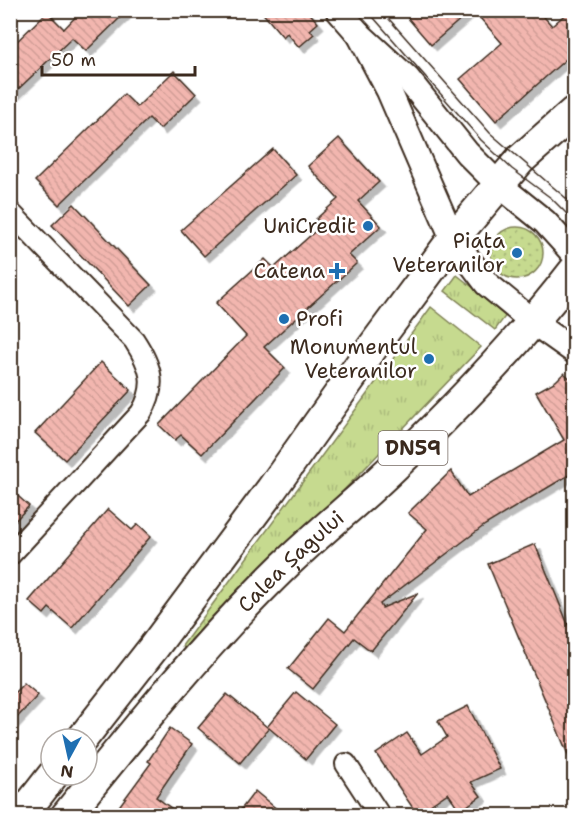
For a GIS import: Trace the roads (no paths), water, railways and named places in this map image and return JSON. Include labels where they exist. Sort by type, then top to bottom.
[{"type":"main road","points":[[91,727],[264,499],[453,239],[498,184],[534,146],[574,112]]},
{"type":"main road","name":"DN59","points":[[533,322],[574,271]]},
{"type":"main road","name":"Calea Șagului","points":[[66,816],[162,697],[211,642],[285,565],[369,490],[444,418],[533,322]]},
{"type":"main road","points":[[21,816],[44,787]]},
{"type":"street","points":[[338,10],[358,34],[407,78],[467,153],[498,184],[545,222],[574,254]]},
{"type":"street","points":[[358,34],[389,91],[453,239],[487,284],[533,322],[574,351]]},
{"type":"street","points":[[10,212],[135,340],[147,359],[152,382],[149,399],[141,413],[10,555]]},
{"type":"street","points":[[346,764],[380,816]]},
{"type":"tram line","points":[[367,10],[481,140],[512,169],[551,198],[574,221]]},
{"type":"tram line","points":[[381,10],[490,133],[574,205]]},
{"type":"place","name":"UniCredit","points":[[368,226]]},
{"type":"place","name":"Piața Veteranilor","points":[[517,253]]},
{"type":"place","name":"Catena","points":[[337,271]]},
{"type":"place","name":"Profi","points":[[284,319]]},
{"type":"place","name":"Monumentul Veteranilor","points":[[429,359]]}]
